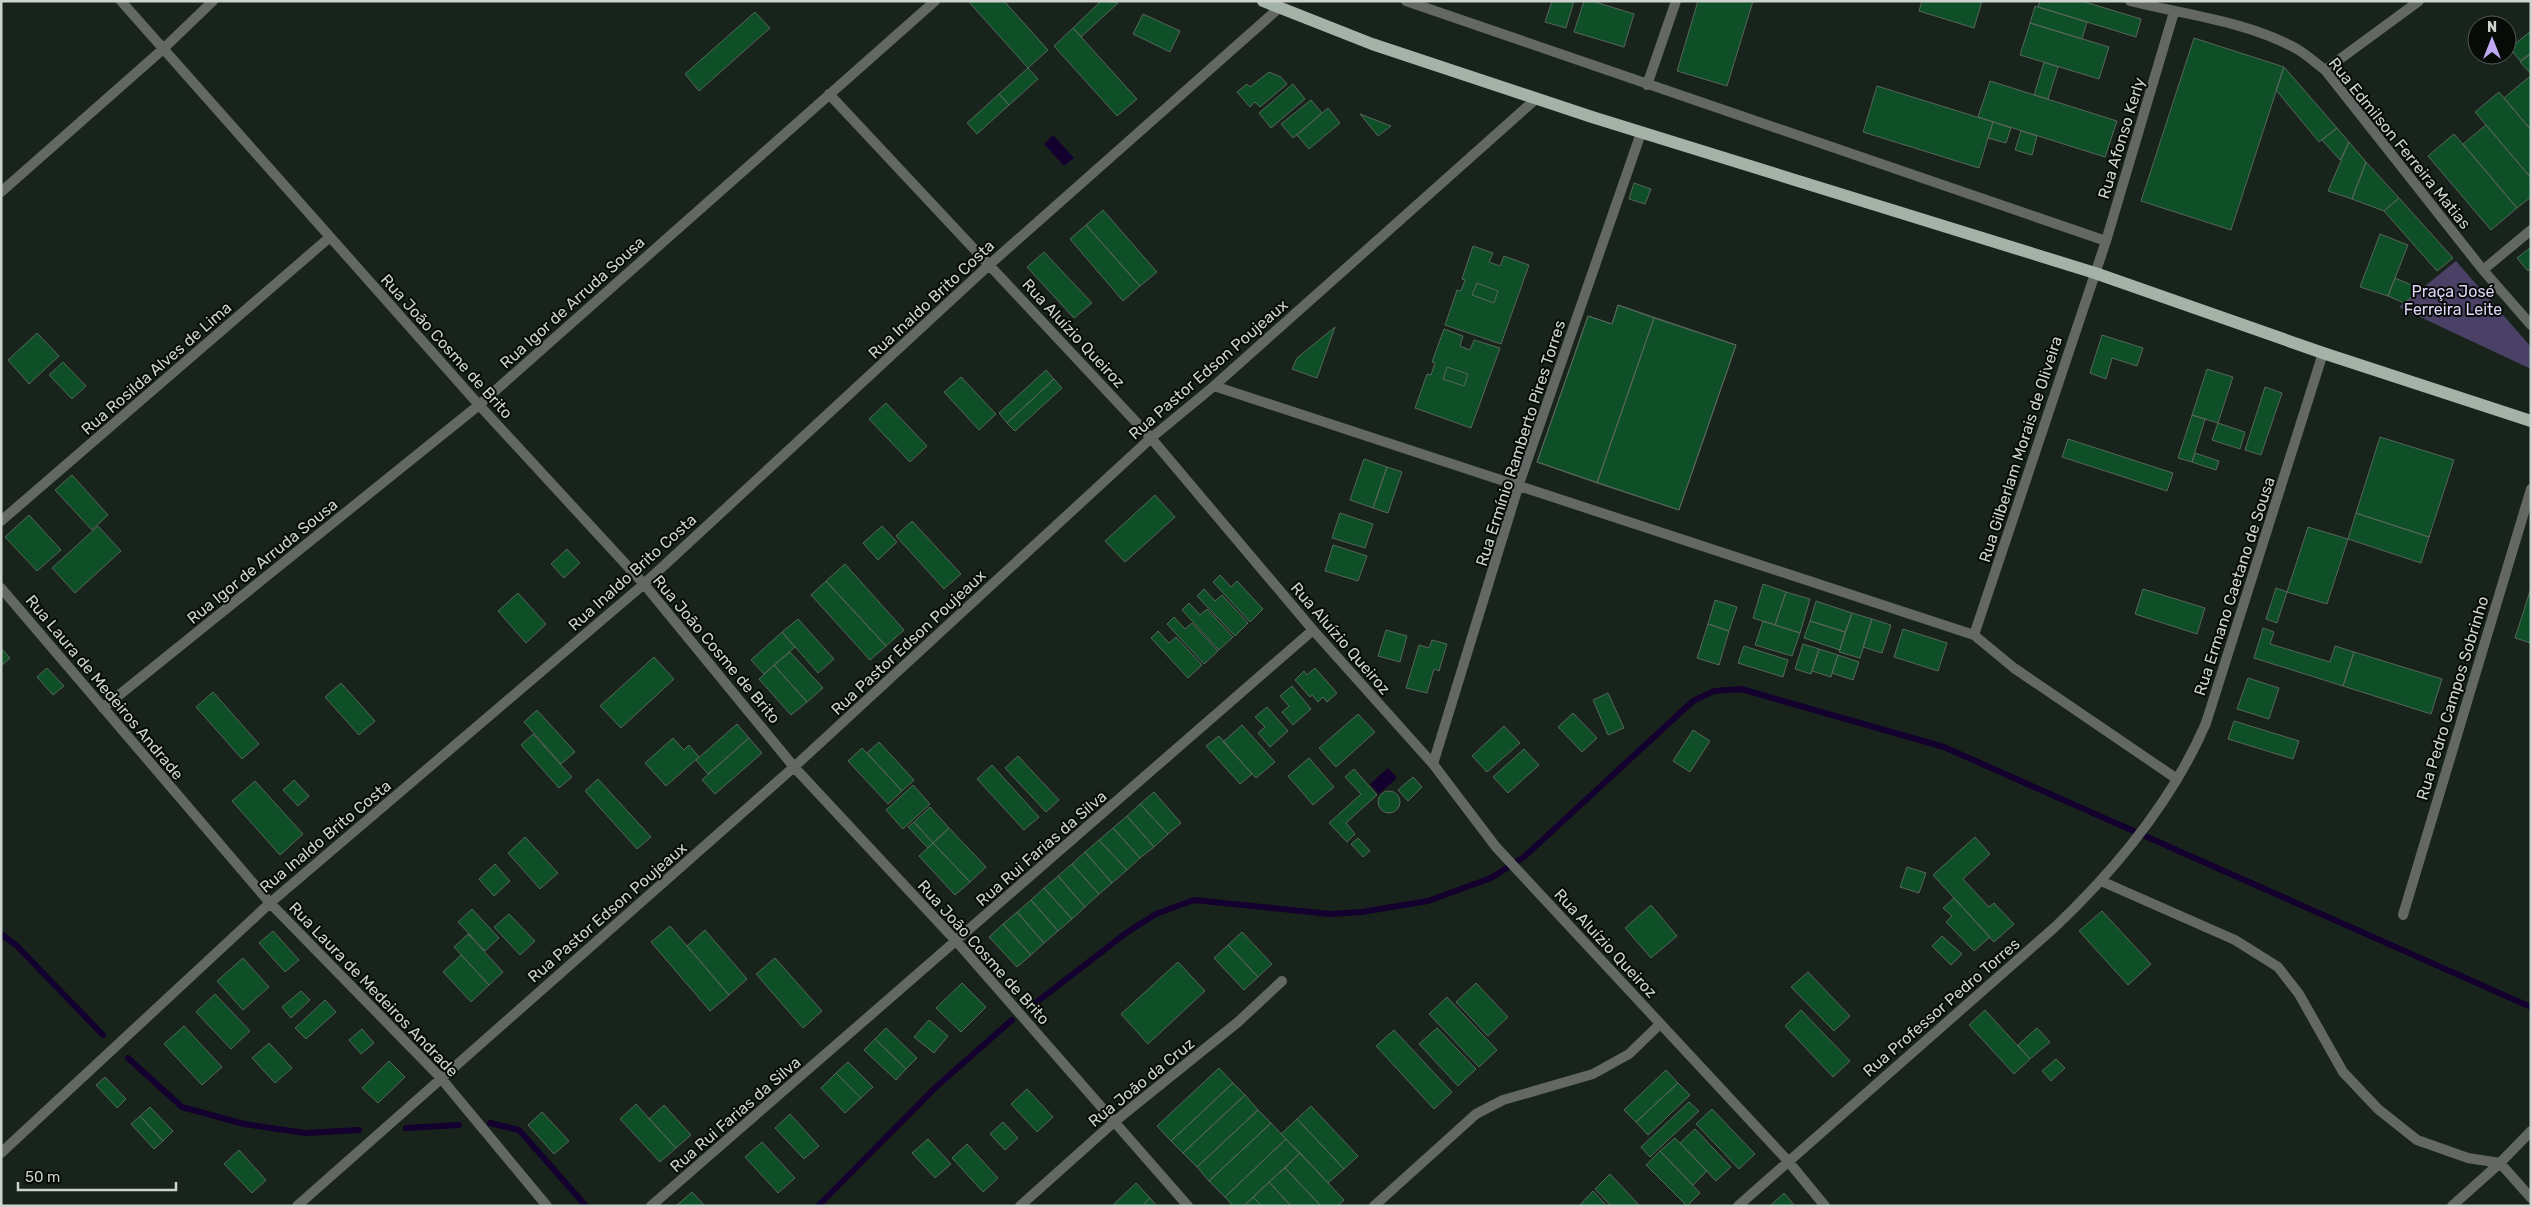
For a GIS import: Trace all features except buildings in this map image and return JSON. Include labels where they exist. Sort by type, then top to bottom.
[{"type":"main road","points":[[1263,1],[1372,44],[1641,133],[2095,273],[2323,353],[2531,421]]},
{"type":"street","name":"Rua João Cosme de Brito","points":[[121,1],[162,50],[479,405],[644,584],[794,767],[957,942],[1188,1206]]},
{"type":"street","points":[[1,192],[162,50],[213,1]]},
{"type":"street","name":"Rua Igor de Arruda Sousa","points":[[102,708],[479,405],[936,1]]},
{"type":"street","points":[[1406,1],[2106,241]]},
{"type":"street","points":[[1647,85],[1676,1]]},
{"type":"street","name":"Rua Edmilson Ferreira Matias","points":[[2130,1],[2218,20],[2260,32],[2298,50],[2325,70],[2483,270],[2531,325]]},
{"type":"street","points":[[2325,70],[2419,1]]},
{"type":"street","name":"Rua Inaldo Brito Costa","points":[[1,1153],[270,903],[644,584],[989,265],[1279,8]]},
{"type":"street","name":"Rua Afonso Kerly","points":[[2095,273],[2174,12]]},
{"type":"street","name":"Rua Aluízio Queiroz","points":[[829,94],[1151,438],[1313,630],[1432,764],[1496,847],[1788,1161],[1825,1206]]},
{"type":"street","name":"Rua Pastor Edson Poujeaux","points":[[297,1206],[440,1077],[794,767],[1151,438],[1214,386],[1537,98]]},
{"type":"street","name":"Rua Ermínio Ramberto Pires Torres","points":[[1432,764],[1519,484],[1641,133]]},
{"type":"street","points":[[2483,270],[2531,230]]},
{"type":"street","name":"Rua Rosilda Alves de Lima","points":[[1,521],[330,236]]},
{"type":"street","name":"Rua Gilberlam Morais de Oliveira","points":[[1974,635],[2095,273]]},
{"type":"street","name":"Rua Ermano Caetano de Sousa","points":[[2151,818],[2194,752],[2206,724],[2323,353]]},
{"type":"street","points":[[1214,386],[1519,484],[1974,635],[2014,668],[2177,780]]},
{"type":"street","name":"Rua Pedro Campos Sobrinho","points":[[2403,915],[2531,489]]},
{"type":"street","name":"Rua Laura de Medeiros Andrade","points":[[1,588],[270,903],[440,1077],[547,1206]]},
{"type":"street","name":"Rua Rui Farias da Silva","points":[[651,1206],[957,942],[1313,630]]},
{"type":"street","name":"Rua Professor Pedro Torres","points":[[1738,1206],[2056,927],[2101,881],[2126,852],[2151,818]]},
{"type":"street","points":[[2101,881],[2235,940],[2278,968],[2299,994],[2343,1072],[2378,1109],[2417,1140],[2468,1158],[2500,1163],[2531,1198]]},
{"type":"street","name":"Rua João da Cruz","points":[[1020,1206],[1114,1122],[1238,1022],[1282,981]]},
{"type":"street","points":[[1374,1206],[1476,1114],[1503,1100],[1593,1074],[1629,1054],[1660,1024]]},
{"type":"street","points":[[2452,1206],[2500,1163],[2531,1131]]},
{"type":"green space","name":"Praça José Ferreira Leite","points":[[2456,261],[2531,347],[2531,369],[2399,307]]},
{"type":"shaded area","points":[[1053,135],[1074,158],[1064,166],[1044,144]]},
{"type":"shaded area","points":[[1388,768],[1397,778],[1379,794],[1370,784]]},
{"type":"waterway","points":[[1034,1004],[1126,933],[1156,914],[1194,900],[1330,914],[1362,912],[1428,901],[1491,878],[1524,857],[1693,701],[1714,691],[1741,689],[1944,747],[2531,1007]]},
{"type":"waterway","points":[[1,934],[16,945],[103,1035]]},
{"type":"waterway","points":[[818,1206],[936,1087],[1012,1020]]},
{"type":"waterway","points":[[128,1058],[182,1107],[244,1124],[305,1133],[359,1130]]},
{"type":"waterway","points":[[490,1123],[519,1130],[586,1206]]},
{"type":"waterway","points":[[406,1128],[459,1125]]}]
